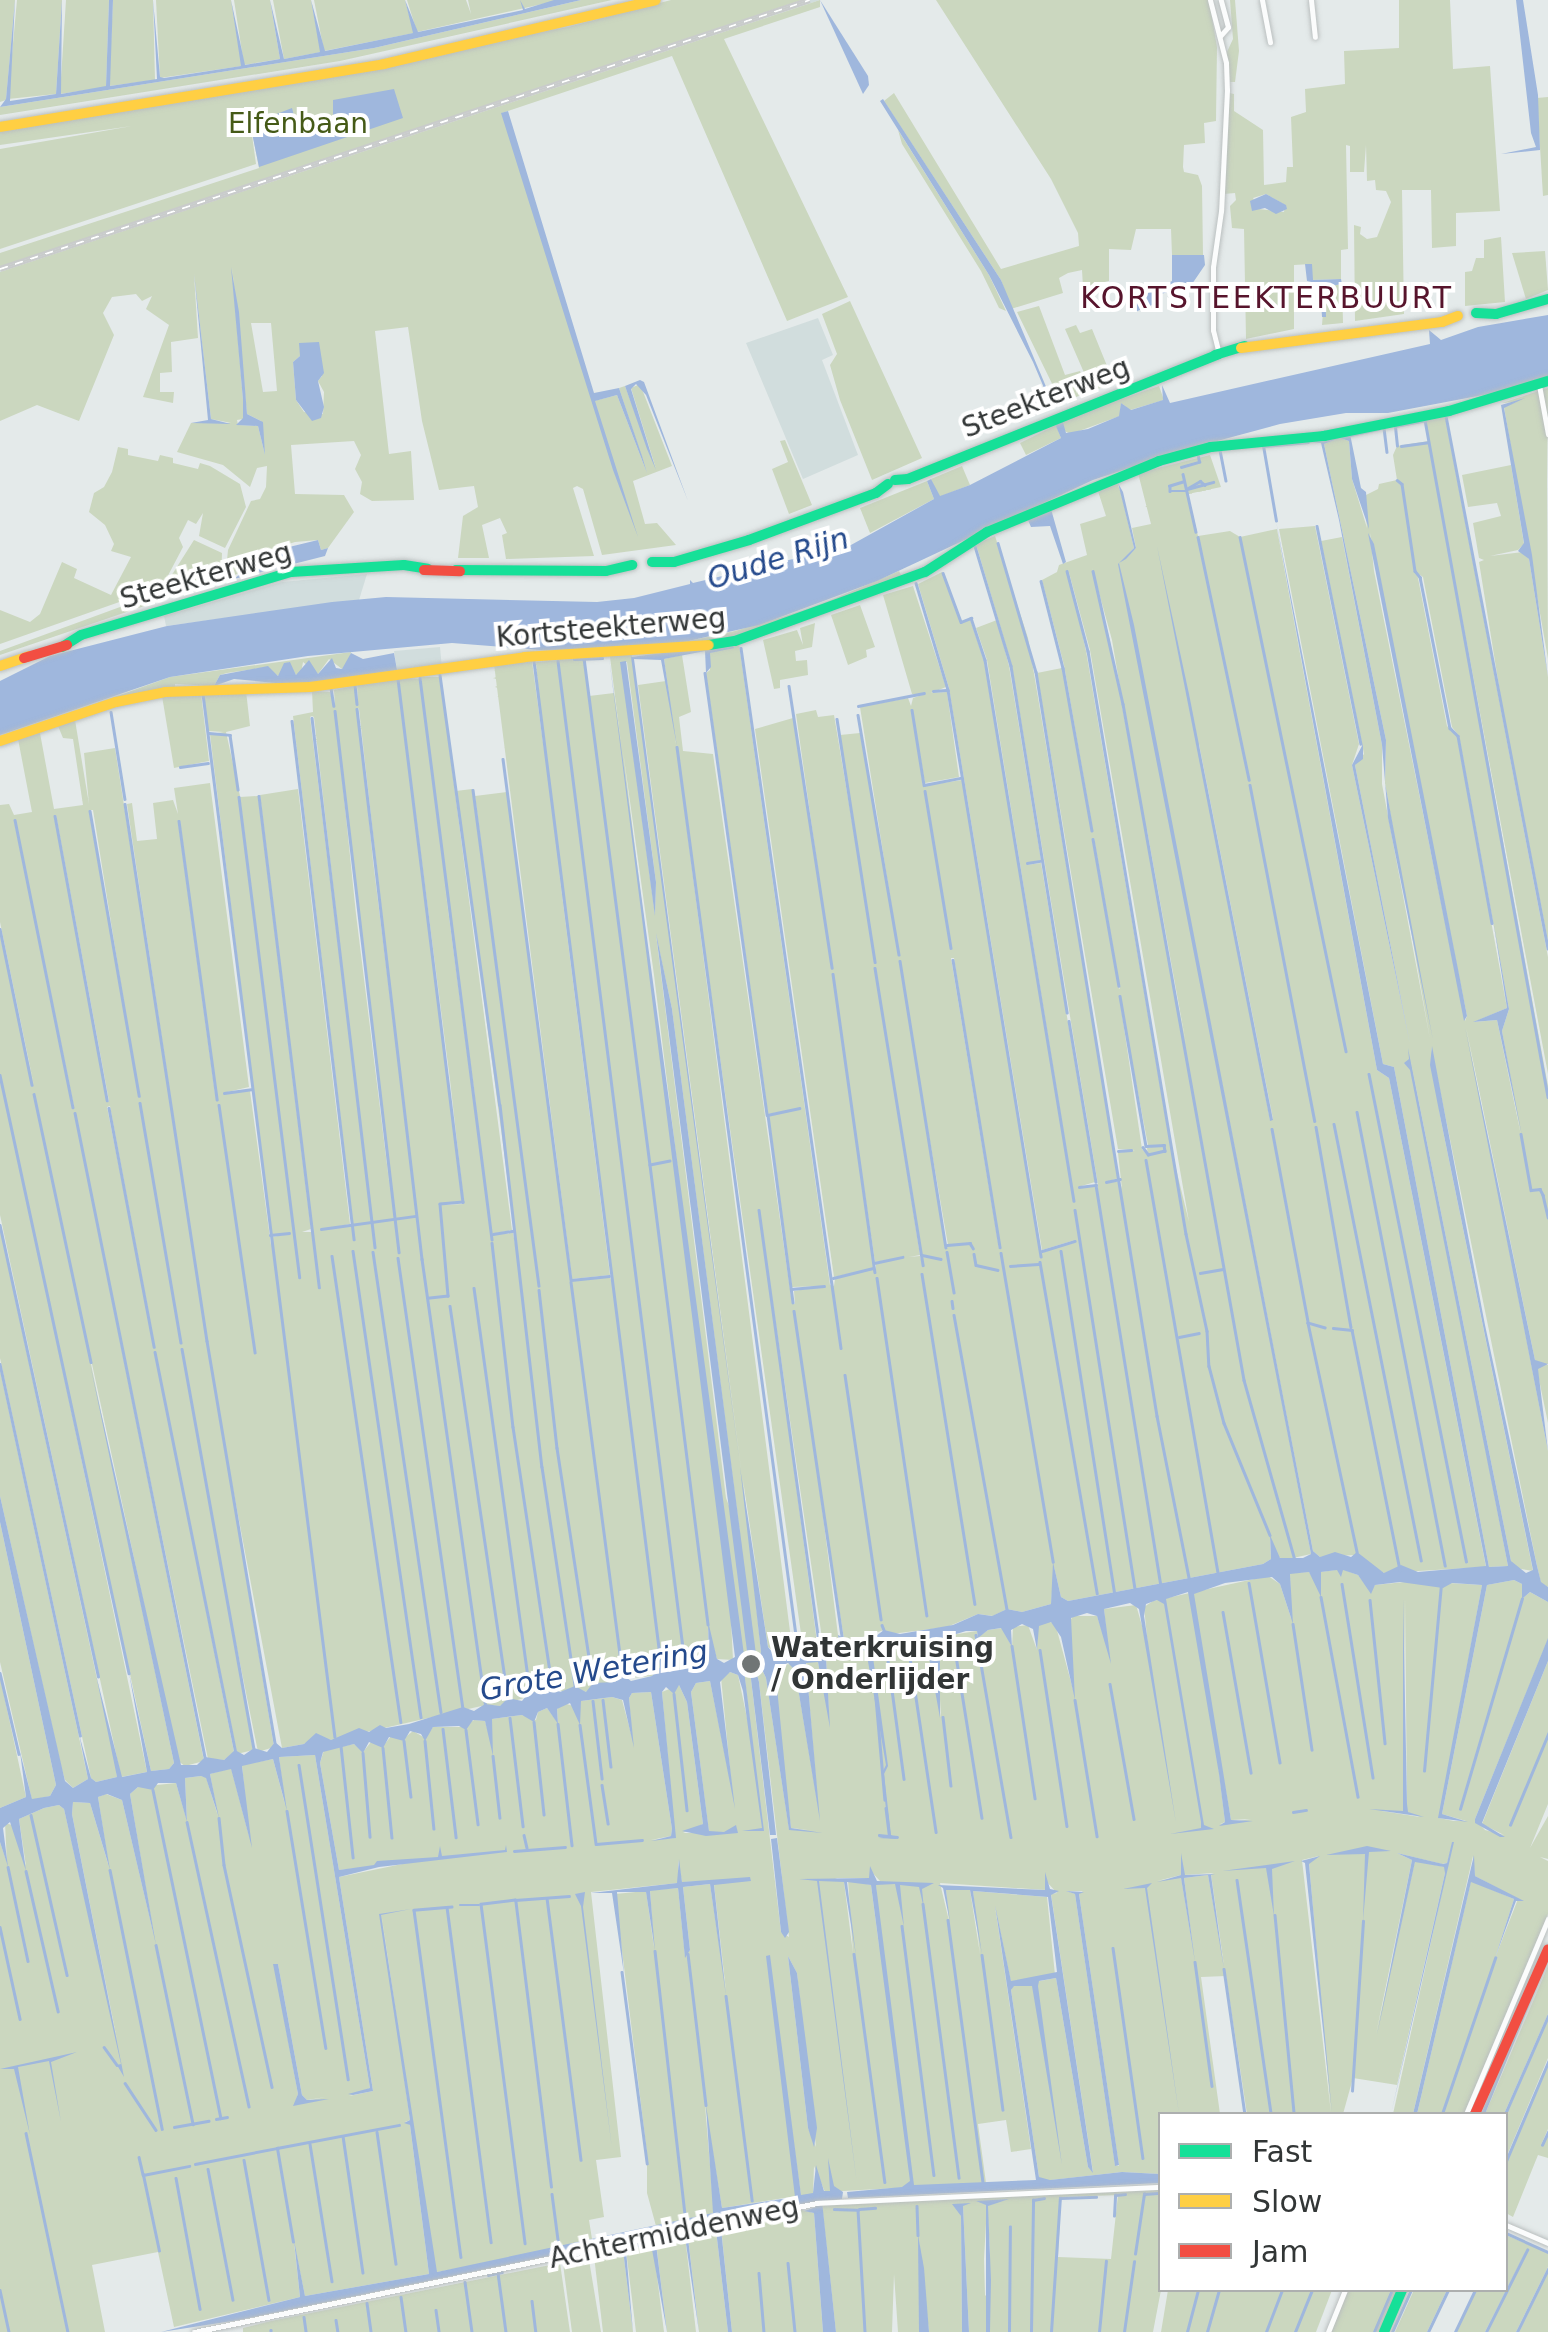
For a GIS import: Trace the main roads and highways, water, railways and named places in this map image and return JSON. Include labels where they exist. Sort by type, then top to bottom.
[{"type":"main road","points":[[0,119],[274,77],[493,33],[628,0]]},
{"type":"main road","points":[[0,127],[384,64],[656,0]]},
{"type":"main road","name":"Steekterweg","points":[[0,666],[290,572],[398,566],[594,571],[680,560],[861,498],[891,482],[1219,354],[1476,313],[1500,313],[1548,299]]},
{"type":"main road","name":"Kortsteekterweg","points":[[0,740],[154,694],[310,686],[525,657],[673,650],[745,638],[925,572],[987,532],[1135,468],[1211,447],[1324,436],[1449,411],[1544,383]]},
{"type":"main road","points":[[1476,2112],[1548,1939]]},
{"type":"main road","points":[[1541,1960],[1548,1950]]},
{"type":"main road","points":[[1384,2332],[1401,2292]]},
{"type":"water","points":[[15,0],[10,101],[56,94],[62,0],[61,94],[106,86],[109,0],[113,0],[110,86],[157,79],[153,0],[160,77],[164,78],[241,66],[231,0],[245,65],[280,59],[270,0],[284,59],[320,52],[311,0],[325,51],[413,33],[405,0],[418,32],[523,10],[520,0],[525,9],[554,0],[581,0],[374,48],[0,107],[6,99]]},
{"type":"water","points":[[820,0],[868,76],[869,85],[863,94]]},
{"type":"water","points":[[1516,0],[1523,0],[1538,95],[1540,150],[1501,154],[1536,147],[1531,133]]},
{"type":"water","points":[[394,89],[403,118],[259,167],[251,128],[241,129],[249,121],[249,113],[263,114],[271,125],[274,115],[292,108],[299,135],[309,134],[333,126],[333,100]]},
{"type":"water","points":[[883,99],[1001,280],[1055,408],[1041,410],[1050,402],[989,275],[880,101]]},
{"type":"water","points":[[508,111],[594,393],[619,388],[642,456],[647,473],[617,395],[595,401],[638,537],[613,470],[501,113]]},
{"type":"water","points":[[1266,194],[1287,209],[1276,214],[1265,208],[1252,211],[1250,201]]},
{"type":"water","points":[[1172,255],[1204,255],[1205,265],[1192,284],[1152,297],[1152,305],[1135,312],[1132,301],[1172,281]]},
{"type":"water","points":[[1305,264],[1312,264],[1313,280],[1341,279],[1342,284],[1325,287],[1326,317],[1322,317],[1320,284],[1307,281]]},
{"type":"water","points":[[231,267],[239,312],[247,414],[263,422],[265,455],[258,426],[236,425],[243,418],[243,400]]},
{"type":"water","points":[[194,273],[211,419],[231,424],[191,423],[208,420]]},
{"type":"water","points":[[1548,315],[1548,376],[1515,389],[1388,413],[1346,413],[1280,424],[1184,450],[1093,480],[877,581],[759,625],[684,642],[621,649],[540,650],[452,643],[308,656],[170,677],[0,735],[0,681],[50,656],[167,626],[332,602],[386,597],[597,602],[634,598],[690,584],[690,580],[693,583],[851,545],[934,499],[927,481],[931,479],[940,496],[970,485],[1061,438],[1055,424],[1019,439],[1062,419],[1066,433],[1088,429],[1119,416],[1121,403],[1131,410],[1163,400],[1162,385],[1170,403],[1430,344],[1429,330],[1441,340],[1478,327]]},
{"type":"water","points":[[319,342],[324,373],[318,381],[324,407],[321,418],[312,421],[296,400],[293,362],[300,356],[299,343]]},
{"type":"water","points":[[644,382],[688,501],[646,395],[636,384],[631,389],[656,470],[647,449],[625,386]]},
{"type":"water","points":[[1525,398],[1504,408],[1532,555],[1548,677],[1529,559],[1518,551],[1524,543],[1501,405]]},
{"type":"water","points":[[1350,434],[1361,488],[1366,492],[1369,529],[1352,479],[1349,441],[1340,438],[1324,444],[1386,740],[1385,782],[1382,745],[1339,520],[1321,443],[1308,442]]},
{"type":"water","points":[[1118,483],[1136,548],[1119,563],[1134,548]]},
{"type":"water","points":[[1051,509],[1066,562],[1063,564],[1050,526],[1031,527],[1027,518]]},
{"type":"water","points":[[1276,521],[1383,1064],[1394,1067],[1489,1567],[1508,1566],[1410,1070],[1404,1063],[1409,1059],[1408,1048],[1511,1561],[1526,1573],[1533,1570],[1430,1065],[1432,1046],[1485,1325],[1537,1566],[1541,1582],[1548,1587],[1548,1602],[1530,1592],[1522,1599],[1522,1584],[1514,1580],[1487,1585],[1442,1814],[1468,1822],[1438,1818],[1482,1585],[1452,1583],[1443,1588],[1400,1582],[1375,1585],[1371,1594],[1358,1575],[1343,1570],[1341,1577],[1337,1570],[1321,1572],[1321,1597],[1309,1572],[1290,1574],[1293,1624],[1280,1584],[1272,1577],[1225,1583],[1194,1594],[1231,1820],[1253,1821],[1219,1826],[1225,1822],[1219,1774],[1188,1592],[1166,1599],[1204,1825],[1214,1829],[1170,1834],[1201,1828],[1201,1822],[1164,1604],[1157,1600],[1146,1604],[1144,1616],[1176,1823],[1139,1609],[1130,1603],[1104,1609],[1111,1664],[1097,1616],[1087,1613],[1071,1618],[1075,1700],[1061,1637],[1051,1622],[1039,1626],[1037,1650],[1033,1629],[1022,1624],[1011,1630],[1012,1647],[1001,1628],[988,1630],[978,1638],[977,1631],[966,1631],[940,1639],[940,1718],[926,1641],[893,1646],[887,1653],[872,1650],[888,1766],[884,1774],[891,1835],[897,1839],[878,1838],[889,1836],[882,1773],[886,1765],[866,1650],[849,1652],[844,1661],[833,1656],[826,1658],[830,1728],[818,1662],[806,1663],[820,1821],[795,1670],[788,1663],[775,1668],[791,1828],[823,1833],[789,1830],[766,1678],[761,1667],[744,1670],[764,1831],[742,1831],[762,1828],[743,1691],[738,1675],[730,1672],[720,1682],[735,1809],[710,1681],[696,1683],[691,1692],[709,1831],[724,1832],[736,1825],[738,1833],[706,1836],[682,1831],[703,1824],[687,1702],[679,1685],[674,1694],[666,1687],[662,1692],[676,1838],[651,1841],[671,1836],[672,1829],[651,1692],[632,1693],[629,1698],[634,1748],[623,1700],[612,1697],[581,1701],[580,1725],[570,1703],[557,1709],[558,1724],[547,1708],[538,1712],[534,1722],[522,1715],[492,1719],[493,1756],[485,1721],[473,1720],[466,1730],[459,1726],[433,1727],[425,1741],[421,1734],[410,1731],[404,1741],[389,1737],[383,1748],[369,1742],[363,1753],[354,1744],[323,1752],[320,1763],[339,1870],[374,1865],[377,1861],[438,1857],[440,1846],[442,1856],[505,1850],[506,1845],[507,1852],[379,1867],[339,1877],[373,2091],[353,2095],[348,2094],[370,2088],[315,1755],[279,1757],[287,1811],[273,1759],[242,1766],[252,1848],[231,1769],[210,1774],[219,1818],[206,1778],[201,1776],[185,1778],[187,1822],[176,1783],[158,1783],[153,1790],[138,1787],[130,1794],[156,1945],[122,1800],[107,1794],[98,1797],[110,1870],[90,1803],[73,1802],[72,1814],[124,2077],[117,2065],[121,2064],[64,1809],[59,1805],[44,1808],[19,1819],[26,1871],[10,1822],[3,1828],[8,1867],[0,1842],[0,1808],[26,1797],[20,1752],[32,1799],[50,1796],[56,1785],[0,1522],[0,1496],[65,1781],[73,1788],[88,1779],[79,1734],[91,1778],[96,1782],[117,1777],[96,1675],[122,1777],[147,1772],[129,1673],[151,1771],[169,1769],[174,1763],[90,1364],[181,1765],[197,1765],[205,1757],[224,1760],[235,1750],[244,1755],[254,1748],[267,1752],[275,1742],[282,1748],[304,1744],[316,1733],[331,1740],[359,1728],[369,1732],[380,1725],[386,1728],[409,1724],[463,1707],[474,1711],[485,1704],[500,1706],[508,1698],[522,1701],[530,1691],[546,1694],[552,1685],[560,1692],[575,1686],[586,1692],[593,1683],[615,1682],[623,1675],[631,1681],[652,1676],[663,1664],[669,1671],[682,1667],[686,1660],[696,1667],[702,1666],[709,1661],[708,1621],[717,1659],[724,1663],[735,1657],[609,657],[745,1662],[759,1659],[761,1652],[740,1467],[768,1647],[772,1652],[788,1650],[794,1642],[803,1648],[821,1641],[829,1646],[839,1643],[838,1635],[850,1641],[876,1636],[884,1630],[900,1634],[953,1625],[978,1614],[992,1616],[1007,1609],[1022,1612],[1051,1604],[1053,1562],[1061,1597],[1068,1601],[1263,1564],[1271,1559],[1270,1535],[1280,1558],[1311,1554],[1119,563],[1313,1551],[1320,1557],[1335,1552],[1351,1557],[1357,1552],[1384,1573],[1401,1565],[1418,1572],[1486,1566],[1389,1078],[1377,1070]]},
{"type":"water","points":[[1368,533],[1374,544],[1458,969],[1467,1016],[1464,1021]]},
{"type":"water","points":[[318,540],[321,550],[328,548],[325,556],[234,579],[245,570],[244,558]]},
{"type":"water","points":[[1157,546],[1273,1120],[1270,1121]]},
{"type":"water","points":[[732,644],[734,648],[710,653],[711,667],[706,673],[705,651],[664,659],[677,747],[661,660],[634,659],[740,1465],[631,657]]},
{"type":"water","points":[[351,653],[363,659],[394,653],[397,670],[297,685],[234,679],[214,686],[220,675],[268,666],[278,676],[284,663],[290,662],[296,675],[309,660],[318,674],[332,658],[336,668],[342,669]]},
{"type":"water","points":[[626,661],[656,882],[655,916],[620,662]]},
{"type":"water","points":[[1363,744],[1363,759],[1355,765],[1410,1044],[1352,765]]},
{"type":"water","points":[[1385,784],[1433,1040],[1388,818]]},
{"type":"water","points":[[1493,920],[1509,1009],[1502,1031],[1522,1136],[1497,1020],[1473,1022],[1507,1008]]},
{"type":"water","points":[[656,933],[672,1009],[756,1654],[748,1659]]},
{"type":"water","points":[[1465,1027],[1535,1360],[1548,1364],[1538,1369],[1548,1451]]},
{"type":"water","points":[[1403,1598],[1407,1804],[1408,1812],[1424,1817],[1369,1809],[1403,1811]]},
{"type":"water","points":[[1548,1638],[1548,1661],[1482,1823],[1505,1837],[1500,1837],[1475,1823],[1475,1819]]},
{"type":"water","points":[[750,1671],[756,1671],[759,1682],[776,1835],[770,1835]]},
{"type":"water","points":[[777,1838],[789,1932],[785,1938],[781,1932],[771,1839]]},
{"type":"water","points":[[1454,1842],[1391,2112],[1445,1873],[1444,1867],[1415,1862],[1377,2035],[1412,1860],[1397,1853],[1447,1863]]},
{"type":"water","points":[[1367,1846],[1391,1851],[1369,1852],[1363,1921],[1365,1854],[1326,1855]]},
{"type":"water","points":[[1181,1853],[1185,1875],[1215,1874],[1211,1875],[1224,1969],[1208,1875],[1184,1878],[1195,1962],[1181,1878],[1157,1882],[1181,1875]]},
{"type":"water","points":[[1474,1855],[1475,1876],[1524,1901],[1516,1901],[1495,1958],[1514,1899],[1471,1882],[1417,2112],[1413,2112]]},
{"type":"water","points":[[1320,1856],[1309,1864],[1332,2112],[1305,1863],[1301,1861]]},
{"type":"water","points":[[679,1859],[682,1882],[750,1877],[751,1881],[714,1885],[726,1996],[710,1884],[683,1887],[690,1950],[685,1958],[678,1888],[650,1891],[655,1951],[646,1892],[617,1892],[624,1974],[612,1893],[591,1893],[677,1883]]},
{"type":"water","points":[[1295,1861],[1272,1869],[1274,1916],[1266,1868],[1222,1871]]},
{"type":"water","points":[[870,1866],[877,1881],[934,1883],[922,1889],[924,1909],[919,1887],[900,1885],[904,1927],[895,1884],[876,1885],[914,2185],[1036,2180],[995,1905],[1011,1981],[1057,1972],[1048,1897],[973,1891],[982,1955],[970,1890],[946,1890],[950,1922],[943,1888],[938,1885],[1045,1890],[1045,1872],[1050,1889],[1059,1891],[1051,1895],[1093,2173],[1088,2167],[1056,1978],[1039,1981],[1038,1986],[1062,2165],[1032,1986],[1014,1986],[1011,1990],[1039,2177],[1050,2180],[1122,2172],[1158,2174],[1158,2183],[848,2198],[847,2192],[902,2187],[910,2181],[871,1885],[847,1882],[856,1956],[844,1882],[819,1881],[857,2184],[817,1881],[799,1879],[869,1878]]},
{"type":"water","points":[[1152,1883],[1147,1888],[1179,2112],[1145,1888],[1123,1889]]},
{"type":"water","points":[[1066,1891],[1084,1892],[1079,1894],[1119,2165],[1115,2166],[1075,1894]]},
{"type":"water","points":[[585,1892],[583,1907],[612,2149],[581,1906],[575,1894]]},
{"type":"water","points":[[411,1909],[381,1915],[437,2272],[713,2213],[706,2105],[722,2208],[795,2197],[766,1956],[770,1955],[801,2195],[813,2193],[816,2165],[824,2191],[830,2191],[828,2158],[834,2186],[843,2192],[842,2199],[822,2201],[836,2332],[823,2332],[814,2213],[804,2211],[816,2207],[816,2201],[239,2320],[161,2332],[300,2297],[294,2240],[305,2296],[429,2274],[410,2125],[404,2123],[410,2120],[379,1914]]},
{"type":"water","points":[[788,1956],[797,1973],[817,2128],[814,2147],[808,2128]]},
{"type":"water","points":[[1548,1959],[1486,2112],[1482,2112]]},
{"type":"water","points":[[273,1964],[278,1964],[302,2095],[307,2100],[329,2099],[293,2106],[298,2094]]},
{"type":"water","points":[[77,2052],[51,2062],[61,2122],[49,2061],[18,2067],[30,2135],[14,2069],[0,2069]]},
{"type":"water","points":[[1009,2199],[988,2206],[991,2280],[990,2332],[986,2332],[986,2205],[976,2201]]},
{"type":"water","points":[[971,2203],[963,2206],[969,2332],[962,2332],[961,2216],[952,2204]]},
{"type":"water","points":[[745,2221],[721,2229],[732,2332],[728,2332],[716,2230],[697,2231]]},
{"type":"water","points":[[692,2232],[688,2238],[699,2332],[685,2237],[666,2240]]},
{"type":"water","points":[[918,2235],[924,2268],[929,2332],[919,2332]]},
{"type":"water","points":[[661,2239],[656,2244],[667,2332],[651,2244],[626,2250],[633,2332],[623,2250],[618,2247]]},
{"type":"waterway","points":[[1446,416],[1548,948]]},
{"type":"waterway","points":[[1397,446],[1395,426],[1425,420],[1548,1097]]},
{"type":"waterway","points":[[1384,428],[1387,452]]},
{"type":"waterway","points":[[1350,435],[1378,429]]},
{"type":"waterway","points":[[1276,521],[1263,446],[1308,442]]},
{"type":"waterway","points":[[1401,446],[1428,442]]},
{"type":"waterway","points":[[1220,450],[1226,480]]},
{"type":"waterway","points":[[1181,467],[1199,462],[1198,457]]},
{"type":"waterway","points":[[1183,474],[1196,532]]},
{"type":"waterway","points":[[1397,480],[1402,484],[1415,571],[1420,577],[1450,728],[1458,736],[1492,923]]},
{"type":"waterway","points":[[1188,488],[1200,481],[1205,485]]},
{"type":"waterway","points":[[1183,482],[1170,486],[1170,491],[1187,491]]},
{"type":"waterway","points":[[1187,489],[1213,482]]},
{"type":"waterway","points":[[1317,526],[1361,744]]},
{"type":"waterway","points":[[1198,537],[1249,780]]},
{"type":"waterway","points":[[1240,537],[1346,1051]]},
{"type":"waterway","points":[[998,543],[1036,672],[1157,1416],[1189,1578]]},
{"type":"waterway","points":[[975,546],[1011,666],[1067,1012]]},
{"type":"waterway","points":[[1067,571],[1088,651],[1186,1234],[1207,1331],[1209,1366],[1224,1423],[1270,1535]]},
{"type":"waterway","points":[[1093,571],[1123,704],[1244,1380],[1294,1557]]},
{"type":"waterway","points":[[943,573],[961,622],[971,618],[985,660],[1074,1201]]},
{"type":"waterway","points":[[1041,581],[1063,668],[1092,830]]},
{"type":"waterway","points":[[916,583],[948,690],[1041,1256]]},
{"type":"waterway","points":[[741,648],[841,1348]]},
{"type":"waterway","points":[[584,658],[650,1165]]},
{"type":"waterway","points":[[574,659],[602,658]]},
{"type":"waterway","name":"Grote Wetering","points":[[534,661],[662,1671]]},
{"type":"waterway","name":"Grote Wetering","points":[[558,661],[685,1663]]},
{"type":"waterway","points":[[705,673],[767,1115],[799,1108]]},
{"type":"waterway","name":"Grote Wetering","points":[[440,675],[500,1105],[542,1467],[575,1686]]},
{"type":"waterway","points":[[420,678],[492,1239]]},
{"type":"waterway","points":[[398,679],[463,1202],[440,1204],[448,1296],[428,1298]]},
{"type":"waterway","points":[[355,685],[357,704]]},
{"type":"waterway","points":[[789,686],[832,968]]},
{"type":"waterway","points":[[331,688],[334,706]]},
{"type":"waterway","points":[[933,691],[946,690]]},
{"type":"waterway","points":[[858,706],[924,693]]},
{"type":"waterway","points":[[203,694],[335,1737]]},
{"type":"waterway","name":"Grote Wetering","points":[[357,709],[422,1259],[485,1704]]},
{"type":"waterway","points":[[912,710],[924,785],[961,778]]},
{"type":"waterway","points":[[335,711],[399,1252]]},
{"type":"waterway","points":[[111,712],[125,799]]},
{"type":"waterway","points":[[858,715],[899,955]]},
{"type":"waterway","points":[[312,718],[375,1247]]},
{"type":"waterway","points":[[837,719],[875,962]]},
{"type":"waterway","points":[[292,721],[354,1239]]},
{"type":"waterway","points":[[209,733],[230,735],[238,789]]},
{"type":"waterway","points":[[677,747],[797,1643]]},
{"type":"waterway","points":[[503,759],[571,1280],[609,1276]]},
{"type":"waterway","points":[[180,767],[208,763]]},
{"type":"waterway","points":[[1250,785],[1315,1121]]},
{"type":"waterway","points":[[473,790],[539,1286]]},
{"type":"waterway","points":[[925,791],[951,948]]},
{"type":"waterway","points":[[259,796],[319,1287]]},
{"type":"waterway","points":[[239,797],[300,1277]]},
{"type":"waterway","points":[[125,804],[207,1341],[275,1742]]},
{"type":"waterway","points":[[90,811],[139,1096]]},
{"type":"waterway","points":[[55,816],[107,1100]]},
{"type":"waterway","points":[[15,820],[73,1107]]},
{"type":"waterway","points":[[179,821],[217,1099]]},
{"type":"waterway","points":[[1093,839],[1119,986]]},
{"type":"waterway","points":[[1027,863],[1040,861]]},
{"type":"waterway","points":[[0,929],[32,1085]]},
{"type":"waterway","points":[[953,960],[1000,1247]]},
{"type":"waterway","points":[[900,961],[946,1247]]},
{"type":"waterway","points":[[875,968],[923,1265]]},
{"type":"waterway","points":[[833,974],[875,1272]]},
{"type":"waterway","points":[[1120,996],[1146,1146],[1164,1145],[1165,1151],[1148,1155],[1143,1148]]},
{"type":"waterway","points":[[1069,1021],[1096,1182]]},
{"type":"waterway","points":[[1369,1074],[1466,1561]]},
{"type":"waterway","points":[[0,1075],[129,1673]]},
{"type":"waterway","points":[[224,1093],[251,1089]]},
{"type":"waterway","points":[[34,1094],[91,1362]]},
{"type":"waterway","points":[[140,1103],[181,1343]]},
{"type":"waterway","points":[[219,1105],[255,1352]]},
{"type":"waterway","points":[[109,1108],[154,1347]]},
{"type":"waterway","points":[[1357,1112],[1445,1566]]},
{"type":"waterway","points":[[75,1113],[205,1757]]},
{"type":"waterway","points":[[768,1115],[793,1302]]},
{"type":"waterway","points":[[1334,1124],[1421,1560]]},
{"type":"waterway","points":[[1316,1127],[1351,1327]]},
{"type":"waterway","points":[[1272,1129],[1308,1321]]},
{"type":"waterway","points":[[1521,1134],[1531,1190],[1540,1189],[1548,1217]]},
{"type":"waterway","points":[[1118,1151],[1131,1150]]},
{"type":"waterway","points":[[1146,1160],[1218,1574]]},
{"type":"waterway","name":"Grote Wetering","points":[[670,1161],[650,1165],[708,1624]]},
{"type":"waterway","points":[[1106,1182],[1120,1179]]},
{"type":"waterway","points":[[1079,1187],[1096,1185],[1161,1586]]},
{"type":"waterway","points":[[759,1210],[819,1644]]},
{"type":"waterway","points":[[1075,1210],[1135,1588]]},
{"type":"waterway","points":[[321,1229],[415,1216]]},
{"type":"waterway","points":[[0,1225],[98,1676]]},
{"type":"waterway","points":[[493,1234],[513,1231]]},
{"type":"waterway","points":[[270,1235],[289,1233]]},
{"type":"waterway","points":[[1042,1251],[1074,1241]]},
{"type":"waterway","name":"Grote Wetering","points":[[492,1243],[513,1427],[552,1685]]},
{"type":"waterway","points":[[947,1245],[970,1243],[973,1248]]},
{"type":"waterway","points":[[353,1251],[421,1717]]},
{"type":"waterway","points":[[1061,1251],[1115,1595]]},
{"type":"waterway","points":[[373,1252],[441,1712]]},
{"type":"waterway","points":[[947,1252],[954,1292]]},
{"type":"waterway","points":[[1001,1253],[1053,1562]]},
{"type":"waterway","points":[[974,1254],[976,1265],[997,1270]]},
{"type":"waterway","points":[[922,1255],[941,1259]]},
{"type":"waterway","points":[[332,1256],[401,1722]]},
{"type":"waterway","points":[[874,1263],[902,1257]]},
{"type":"waterway","points":[[398,1258],[463,1707]]},
{"type":"waterway","points":[[1040,1262],[1097,1593]]},
{"type":"waterway","points":[[1010,1266],[1038,1264]]},
{"type":"waterway","points":[[833,1278],[873,1268]]},
{"type":"waterway","points":[[1200,1273],[1223,1269]]},
{"type":"waterway","points":[[922,1274],[975,1604]]},
{"type":"waterway","points":[[877,1278],[927,1615]]},
{"type":"waterway","name":"Grote Wetering","points":[[571,1282],[623,1675]]},
{"type":"waterway","points":[[791,1289],[824,1286]]},
{"type":"waterway","name":"Grote Wetering","points":[[474,1288],[530,1691]]},
{"type":"waterway","name":"Grote Wetering","points":[[539,1290],[557,1448],[593,1683]]},
{"type":"waterway","points":[[952,1301],[953,1308]]},
{"type":"waterway","name":"Grote Wetering","points":[[450,1306],[508,1698]]},
{"type":"waterway","points":[[794,1311],[842,1636]]},
{"type":"waterway","points":[[954,1315],[1007,1609]]},
{"type":"waterway","points":[[1325,1328],[1308,1323],[1357,1552]]},
{"type":"waterway","points":[[1333,1328],[1352,1330],[1400,1570]]},
{"type":"waterway","points":[[1179,1337],[1199,1333]]},
{"type":"waterway","points":[[182,1349],[254,1748]]},
{"type":"waterway","points":[[155,1352],[235,1750]]},
{"type":"waterway","points":[[0,1364],[80,1735]]},
{"type":"waterway","points":[[845,1375],[881,1619]]},
{"type":"waterway","points":[[1249,1583],[1280,1762]]},
{"type":"waterway","points":[[1424,1771],[1441,1583]]},
{"type":"waterway","points":[[1342,1584],[1373,1778]]},
{"type":"waterway","points":[[1321,1597],[1358,1797]]},
{"type":"waterway","points":[[1460,1809],[1522,1599]]},
{"type":"waterway","points":[[1370,1600],[1385,1743]]},
{"type":"waterway","points":[[1223,1612],[1251,1773]]},
{"type":"waterway","points":[[1293,1624],[1312,1750]]},
{"type":"waterway","points":[[882,1625],[884,1630]]},
{"type":"waterway","points":[[976,1635],[1011,1837]]},
{"type":"waterway","points":[[953,1637],[982,1818]]},
{"type":"waterway","points":[[908,1644],[936,1832]]},
{"type":"waterway","points":[[1012,1646],[1035,1798]]},
{"type":"waterway","points":[[1040,1650],[1067,1826]]},
{"type":"waterway","points":[[887,1653],[904,1779]]},
{"type":"waterway","points":[[0,1673],[19,1754]]},
{"type":"waterway","points":[[1110,1684],[1134,1819]]},
{"type":"waterway","points":[[674,1694],[687,1810]]},
{"type":"waterway","points":[[876,1698],[885,1800]]},
{"type":"waterway","name":"Grote Wetering","points":[[603,1700],[611,1767]]},
{"type":"waterway","points":[[1075,1700],[1097,1836]]},
{"type":"waterway","name":"Grote Wetering","points":[[593,1701],[602,1778]]},
{"type":"waterway","points":[[943,1717],[951,1786]]},
{"type":"waterway","name":"Grote Wetering","points":[[510,1718],[523,1826]]},
{"type":"waterway","points":[[534,1722],[544,1814]]},
{"type":"waterway","points":[[558,1724],[572,1845]]},
{"type":"waterway","points":[[580,1725],[596,1844],[642,1840]]},
{"type":"waterway","points":[[443,1729],[456,1837]]},
{"type":"waterway","points":[[466,1730],[478,1824]]},
{"type":"waterway","points":[[1510,1825],[1548,1734]]},
{"type":"waterway","points":[[404,1741],[411,1797]]},
{"type":"waterway","points":[[425,1741],[434,1829]]},
{"type":"waterway","points":[[341,1746],[353,1857]]},
{"type":"waterway","points":[[383,1748],[392,1838]]},
{"type":"waterway","points":[[363,1753],[370,1837]]},
{"type":"waterway","points":[[493,1756],[500,1818]]},
{"type":"waterway","points":[[299,1765],[348,2079]]},
{"type":"waterway","points":[[602,1785],[608,1824]]},
{"type":"waterway","points":[[153,1790],[221,2118]]},
{"type":"waterway","points":[[886,1808],[889,1834]]},
{"type":"waterway","points":[[1293,1812],[1306,1810]]},
{"type":"waterway","points":[[287,1811],[326,2048]]},
{"type":"waterway","points":[[31,1815],[67,1975]]},
{"type":"waterway","points":[[219,1818],[224,1865],[272,2087]]},
{"type":"waterway","points":[[187,1822],[249,2106]]},
{"type":"waterway","points":[[524,1835],[527,1848]]},
{"type":"waterway","points":[[879,1835],[897,1837]]},
{"type":"waterway","points":[[514,1851],[565,1847]]},
{"type":"waterway","points":[[8,1867],[28,1961]]},
{"type":"waterway","points":[[110,1870],[162,2129]]},
{"type":"waterway","points":[[26,1871],[58,2011]]},
{"type":"waterway","points":[[1237,1880],[1271,2112]]},
{"type":"waterway","points":[[551,2187],[515,1900],[569,1896]]},
{"type":"waterway","points":[[547,1898],[581,2160]]},
{"type":"waterway","points":[[515,1900],[481,1904],[525,2243]]},
{"type":"waterway","points":[[923,1904],[959,2178]]},
{"type":"waterway","points":[[460,1905],[479,1905]]},
{"type":"waterway","points":[[447,1907],[491,2242]]},
{"type":"waterway","points":[[452,1907],[414,1910],[461,2257]]},
{"type":"waterway","points":[[1275,1915],[1294,2112]]},
{"type":"waterway","points":[[948,1920],[983,2182]]},
{"type":"waterway","points":[[1352,2091],[1363,1921]]},
{"type":"waterway","points":[[902,1926],[934,2175]]},
{"type":"waterway","points":[[0,1927],[20,2019]]},
{"type":"waterway","points":[[156,1945],[193,2124]]},
{"type":"waterway","points":[[1113,1948],[1143,2158]]},
{"type":"waterway","points":[[655,1951],[685,2213]]},
{"type":"waterway","points":[[688,1954],[706,2105]]},
{"type":"waterway","points":[[854,1954],[885,2182]]},
{"type":"waterway","points":[[982,1955],[1003,2110]]},
{"type":"waterway","points":[[1443,2112],[1495,1958]]},
{"type":"waterway","points":[[1195,1962],[1212,2086]]},
{"type":"waterway","points":[[1224,1969],[1245,2112]]},
{"type":"waterway","points":[[622,1972],[647,2163]]},
{"type":"waterway","points":[[726,1996],[752,2200]]},
{"type":"waterway","points":[[1506,2112],[1548,2016]]},
{"type":"waterway","points":[[104,2047],[117,2065]]},
{"type":"waterway","points":[[1508,2156],[1548,2062]]},
{"type":"waterway","points":[[125,2083],[156,2130]]},
{"type":"waterway","points":[[216,2119],[227,2117]]},
{"type":"waterway","points":[[174,2127],[208,2121]]},
{"type":"waterway","points":[[293,2242],[277,2148],[399,2125]]},
{"type":"waterway","points":[[377,2132],[396,2264]]},
{"type":"waterway","points":[[1542,2145],[1548,2132]]},
{"type":"waterway","points":[[26,2133],[68,2332]]},
{"type":"waterway","points":[[343,2136],[363,2273]]},
{"type":"waterway","points":[[310,2144],[332,2281]]},
{"type":"waterway","points":[[195,2164],[277,2148]]},
{"type":"waterway","points":[[139,2157],[143,2175]]},
{"type":"waterway","points":[[244,2160],[269,2300]]},
{"type":"waterway","points":[[159,2251],[143,2175],[189,2166]]},
{"type":"waterway","points":[[208,2169],[233,2300]]},
{"type":"waterway","points":[[176,2178],[200,2309]]},
{"type":"waterway","points":[[1135,2254],[1144,2194],[1158,2193]]},
{"type":"waterway","points":[[552,2194],[559,2247]]},
{"type":"waterway","points":[[1114,2216],[1115,2195],[1125,2194]]},
{"type":"waterway","points":[[1051,2332],[1060,2198],[1096,2197]]},
{"type":"waterway","points":[[1031,2332],[1033,2200],[1044,2198]]},
{"type":"waterway","points":[[917,2206],[918,2235]]},
{"type":"waterway","points":[[859,2209],[875,2208]]},
{"type":"waterway","points":[[834,2209],[858,2210],[865,2332]]},
{"type":"waterway","points":[[1009,2332],[1010,2227]]},
{"type":"waterway","points":[[1508,2234],[1548,2252]]},
{"type":"waterway","points":[[1508,2288],[1527,2250]]},
{"type":"waterway","points":[[1099,2332],[1106,2261]]},
{"type":"waterway","points":[[1124,2332],[1134,2262]]},
{"type":"waterway","points":[[788,2263],[795,2332]]},
{"type":"waterway","points":[[1517,2332],[1548,2269]]},
{"type":"waterway","points":[[488,2275],[502,2272]]},
{"type":"waterway","points":[[498,2273],[506,2332]]},
{"type":"waterway","points":[[759,2273],[764,2332]]},
{"type":"waterway","points":[[465,2282],[472,2332]]},
{"type":"waterway","points":[[0,2290],[9,2332]]},
{"type":"waterway","points":[[1187,2332],[1197,2292]]},
{"type":"waterway","points":[[1207,2332],[1218,2292]]},
{"type":"waterway","points":[[1266,2332],[1281,2292]]},
{"type":"waterway","points":[[1295,2332],[1311,2292]]},
{"type":"waterway","points":[[1374,2332],[1391,2292]]},
{"type":"waterway","points":[[1392,2332],[1410,2292]]},
{"type":"waterway","points":[[1428,2332],[1447,2292]]},
{"type":"waterway","points":[[1455,2332],[1474,2292]]},
{"type":"waterway","points":[[1486,2332],[1506,2292]]},
{"type":"waterway","points":[[401,2297],[406,2332]]},
{"type":"waterway","points":[[532,2301],[536,2332]]},
{"type":"waterway","points":[[367,2303],[371,2332]]},
{"type":"waterway","points":[[436,2310],[439,2332]]},
{"type":"waterway","points":[[304,2317],[306,2332]]},
{"type":"waterway","points":[[336,2320],[338,2332]]},
{"type":"railway","points":[[0,269],[810,0]]},
{"type":"place","name":"Waterkruising / Onderlijder","points":[[751,1664]]},
{"type":"district","name":"KORTSTEEKTERBUURT","points":[[1267,298]]},
{"type":"park label","name":"Elfenbaan","points":[[298,124]]},
{"type":"water label","name":"Oude Rijn","points":[[778,559]]}]
